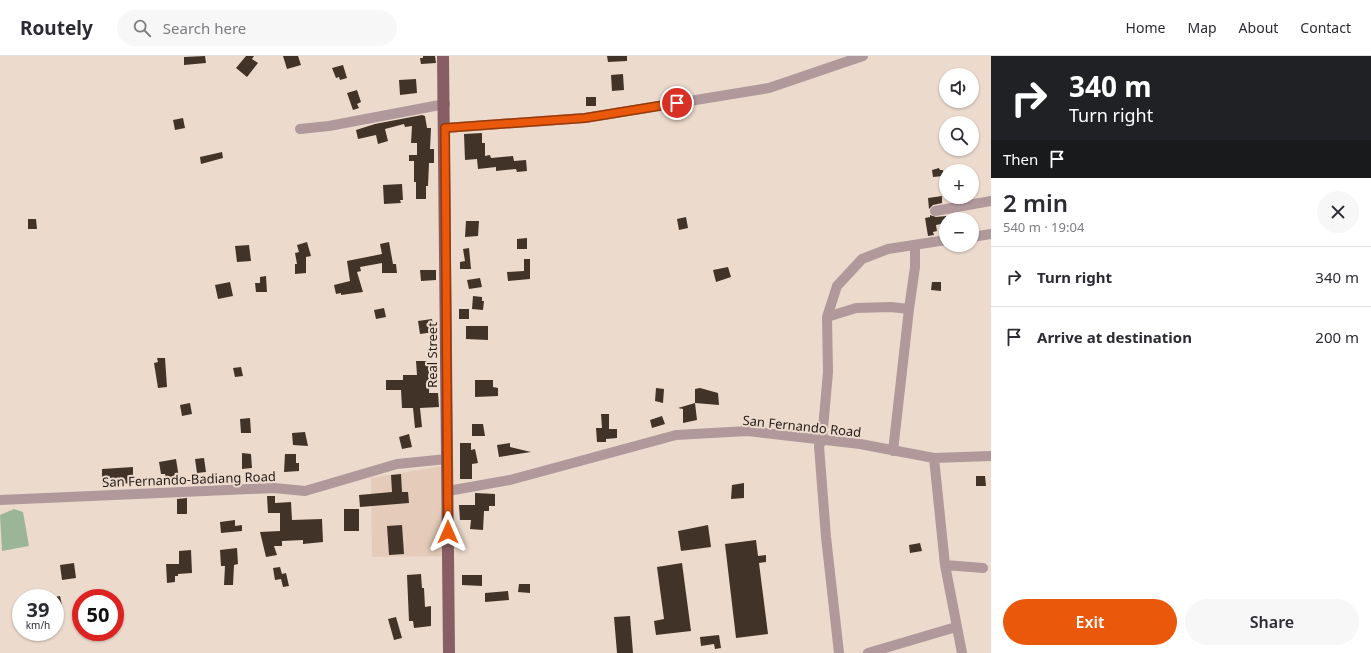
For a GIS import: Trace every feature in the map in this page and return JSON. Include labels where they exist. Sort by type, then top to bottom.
[{"type":"main road","name":"Real Street","points":[[443,56],[445,104],[449,653]]},
{"type":"street","points":[[445,128],[585,118],[769,88],[863,56]]},
{"type":"street","points":[[300,129],[329,126],[445,104]]},
{"type":"street","points":[[935,211],[991,201]]},
{"type":"street","points":[[979,236],[991,234]]},
{"type":"street","points":[[839,653],[824,514],[819,446],[822,440],[828,372],[827,317],[837,286],[862,259],[888,249],[939,241]]},
{"type":"street","points":[[893,452],[914,267],[914,245]]},
{"type":"street","points":[[827,317],[856,308],[891,307],[909,309]]},
{"type":"street","name":"San Fernando Road","points":[[448,491],[510,480],[676,434],[748,431],[860,444],[893,452],[934,458],[991,456]]},
{"type":"street","points":[[934,458],[945,565],[962,653]]},
{"type":"street","name":"San Fernando-Badiang Road","points":[[0,500],[274,488],[305,491],[397,464],[447,459]]},
{"type":"street","points":[[945,565],[983,568]]},
{"type":"street","points":[[868,653],[956,627]]},
{"type":"shaded area","points":[[441,466],[443,556],[372,557],[371,478]]},
{"type":"green space","points":[[14,509],[23,512],[29,546],[2,551],[0,515]]},
{"type":"building","points":[[205,56],[206,63],[184,65],[184,57]]},
{"type":"building","points":[[246,56],[254,56],[252,59],[258,63],[247,77],[236,68]]},
{"type":"building","points":[[283,56],[298,56],[301,65],[287,69]]},
{"type":"building","points":[[423,56],[435,56],[436,63],[421,64],[420,58],[423,58]]},
{"type":"building","points":[[607,56],[627,56],[627,61],[608,62]]},
{"type":"building","points":[[343,65],[347,78],[340,80],[339,77],[336,78],[332,68]]},
{"type":"building","points":[[623,74],[624,90],[612,91],[611,75]]},
{"type":"building","points":[[416,79],[417,93],[400,95],[399,80]]},
{"type":"building","points":[[357,90],[361,102],[357,104],[359,108],[353,110],[347,93]]},
{"type":"building","points":[[586,97],[596,97],[596,106],[586,106]]},
{"type":"building","points":[[422,115],[425,116],[427,128],[431,128],[430,149],[434,149],[434,163],[429,163],[426,199],[416,199],[414,161],[409,161],[409,155],[417,155],[417,143],[411,143],[412,126],[405,127],[404,124],[385,129],[388,141],[378,144],[376,135],[358,139],[356,130],[375,124]]},
{"type":"building","points":[[183,118],[185,128],[175,130],[173,120]]},
{"type":"building","points":[[482,133],[482,143],[485,143],[485,156],[490,155],[491,158],[513,156],[514,161],[526,160],[527,171],[517,172],[516,169],[496,171],[496,167],[478,169],[477,159],[465,160],[464,134]]},
{"type":"building","points":[[222,152],[223,158],[201,164],[200,157]]},
{"type":"building","points":[[939,168],[939,176],[933,177],[932,170]]},
{"type":"building","points":[[402,184],[403,200],[400,200],[401,203],[384,204],[383,185]]},
{"type":"building","points":[[939,196],[939,204],[933,205],[929,209],[928,198]]},
{"type":"building","points":[[930,215],[939,217],[939,224],[936,225],[937,231],[933,232],[934,235],[928,236],[925,218],[930,217]]},
{"type":"building","points":[[686,217],[688,228],[679,230],[677,219]]},
{"type":"building","points":[[28,219],[36,219],[37,229],[28,229]]},
{"type":"building","points":[[466,221],[479,221],[478,236],[465,237]]},
{"type":"building","points":[[527,238],[527,249],[517,249],[517,239]]},
{"type":"building","points":[[307,242],[311,256],[306,257],[306,273],[295,274],[295,264],[297,264],[295,253],[299,252],[297,245]]},
{"type":"building","points":[[389,242],[393,264],[396,264],[397,273],[382,273],[382,263],[360,267],[361,271],[357,272],[363,292],[341,295],[341,293],[336,294],[334,285],[350,281],[347,261],[382,254],[380,244]]},
{"type":"building","points":[[249,245],[251,261],[237,262],[235,246]]},
{"type":"building","points":[[469,248],[471,269],[460,269],[460,262],[465,261],[463,249]]},
{"type":"building","points":[[524,259],[530,259],[530,279],[508,281],[507,272],[524,271]]},
{"type":"building","points":[[728,267],[731,277],[716,282],[713,270]]},
{"type":"building","points":[[420,270],[436,270],[436,280],[421,281]]},
{"type":"building","points":[[266,276],[267,292],[256,292],[255,283],[260,283],[260,277]]},
{"type":"building","points":[[480,278],[482,287],[469,289],[467,280]]},
{"type":"building","points":[[230,282],[233,296],[218,299],[215,285]]},
{"type":"building","points":[[932,282],[941,282],[941,291],[931,290]]},
{"type":"building","points":[[473,296],[482,297],[482,301],[484,301],[483,310],[472,309]]},
{"type":"building","points":[[384,308],[386,317],[376,319],[374,310]]},
{"type":"building","points":[[459,309],[469,309],[469,319],[459,319]]},
{"type":"building","points":[[432,319],[434,332],[420,334],[418,321]]},
{"type":"building","points":[[466,326],[488,326],[488,340],[466,339]]},
{"type":"building","points":[[157,358],[165,358],[167,387],[158,388],[154,363],[158,362]]},
{"type":"building","points":[[416,361],[427,361],[428,365],[430,365],[429,393],[438,393],[439,407],[420,408],[422,427],[415,428],[413,408],[402,408],[401,390],[386,390],[386,380],[403,380],[403,375],[417,375]]},
{"type":"building","points":[[241,367],[243,376],[235,377],[233,368]]},
{"type":"building","points":[[475,380],[493,380],[493,387],[498,388],[498,396],[475,397]]},
{"type":"building","points":[[656,388],[664,389],[663,403],[655,401]]},
{"type":"building","points":[[700,388],[718,393],[719,405],[695,403],[695,389]]},
{"type":"building","points":[[190,403],[192,414],[182,416],[180,405]]},
{"type":"building","points":[[695,403],[697,420],[683,423],[683,409],[678,408]]},
{"type":"building","points":[[601,414],[609,414],[609,429],[617,429],[617,438],[606,439],[606,442],[597,442],[596,428],[602,428]]},
{"type":"building","points":[[662,416],[665,424],[652,428],[650,420]]},
{"type":"building","points":[[250,418],[251,433],[241,433],[240,419]]},
{"type":"building","points":[[472,424],[483,424],[485,436],[472,436]]},
{"type":"building","points":[[305,432],[308,446],[293,445],[292,433]]},
{"type":"building","points":[[409,434],[412,447],[402,449],[399,437]]},
{"type":"building","points":[[460,443],[471,443],[471,450],[475,449],[478,463],[472,464],[472,479],[460,479]]},
{"type":"building","points":[[510,443],[510,447],[531,452],[499,457],[497,445]]},
{"type":"building","points":[[242,453],[251,454],[252,468],[242,469]]},
{"type":"building","points":[[285,454],[296,454],[296,463],[299,463],[299,471],[284,472]]},
{"type":"building","points":[[204,458],[206,472],[197,473],[195,459]]},
{"type":"building","points":[[176,459],[179,478],[171,479],[171,477],[166,477],[165,474],[161,474],[159,462]]},
{"type":"building","points":[[133,467],[133,483],[102,485],[102,469]]},
{"type":"building","points":[[401,474],[402,492],[408,492],[409,503],[360,507],[359,495],[392,492],[391,475]]},
{"type":"building","points":[[976,476],[985,476],[986,486],[976,486]]},
{"type":"building","points":[[744,483],[744,498],[731,499],[732,485]]},
{"type":"building","points":[[475,493],[495,494],[495,506],[489,506],[489,511],[484,511],[483,530],[470,529],[471,520],[460,520],[459,505],[475,505]]},
{"type":"building","points":[[267,496],[275,496],[275,503],[291,502],[292,520],[322,519],[323,542],[303,544],[303,540],[282,541],[282,546],[274,546],[277,555],[266,557],[260,532],[280,531],[280,513],[268,513]]},
{"type":"building","points":[[187,498],[187,514],[177,514],[177,499]]},
{"type":"building","points":[[344,509],[359,509],[359,531],[344,531]]},
{"type":"building","points":[[235,520],[235,526],[242,525],[242,531],[221,533],[220,522]]},
{"type":"building","points":[[402,525],[404,554],[389,555],[387,526]]},
{"type":"building","points":[[708,525],[711,547],[681,551],[678,531]]},
{"type":"building","points":[[756,540],[758,556],[766,555],[766,562],[759,563],[768,634],[736,638],[725,544]]},
{"type":"building","points":[[920,543],[922,551],[910,553],[909,545]]},
{"type":"building","points":[[237,548],[238,564],[234,565],[233,585],[224,585],[225,566],[221,566],[220,550]]},
{"type":"building","points":[[191,550],[192,573],[178,574],[178,576],[175,576],[175,582],[167,583],[166,564],[179,564],[179,551]]},
{"type":"building","points":[[74,563],[76,578],[62,580],[60,565]]},
{"type":"building","points":[[682,563],[691,631],[656,635],[654,621],[664,619],[657,567]]},
{"type":"building","points":[[280,567],[282,574],[286,573],[289,586],[283,587],[281,579],[275,580],[273,568]]},
{"type":"building","points":[[421,574],[422,588],[424,588],[425,607],[431,606],[431,626],[414,628],[413,621],[409,621],[407,575]]},
{"type":"building","points":[[462,575],[482,575],[482,586],[462,585]]},
{"type":"building","points":[[519,584],[530,584],[530,593],[518,592]]},
{"type":"building","points":[[508,591],[509,600],[485,602],[485,593]]},
{"type":"building","points":[[630,616],[633,653],[617,653],[614,617]]},
{"type":"building","points":[[396,617],[402,638],[394,640],[388,619]]},
{"type":"building","points":[[719,635],[721,648],[715,649],[714,644],[701,646],[700,637]]},
{"type":"route","points":[[448,532],[445,128],[585,118],[677,103]]}]
